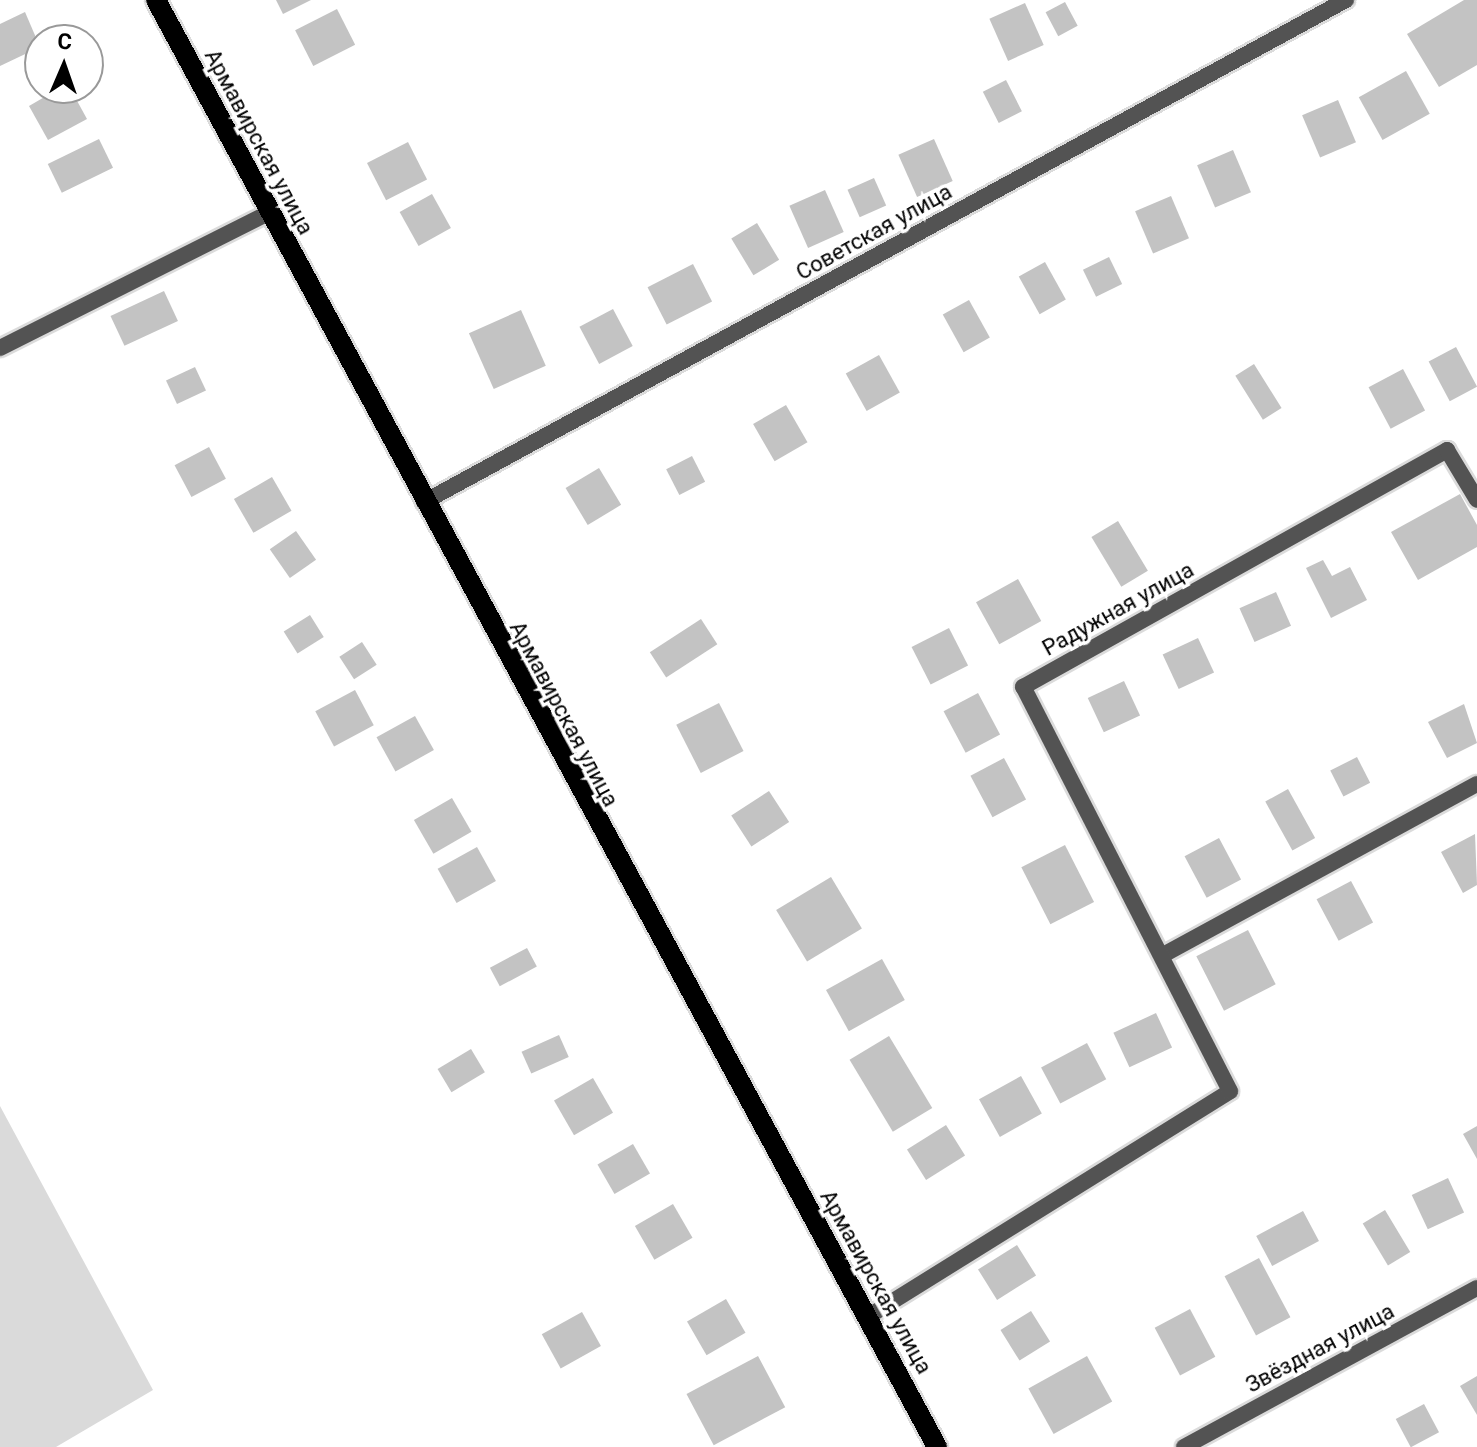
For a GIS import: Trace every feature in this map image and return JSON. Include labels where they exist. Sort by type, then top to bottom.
[{"type":"main road","name":"Армавирская улица","points":[[156,0],[424,502],[869,1316],[937,1447]]},
{"type":"street","name":"Советская улица","points":[[424,502],[1346,0]]},
{"type":"street","points":[[0,348],[269,213]]},
{"type":"street","name":"Радужная улица","points":[[869,1316],[1230,1091],[1165,954],[1023,687],[1447,450],[1477,500]]},
{"type":"street","points":[[1165,954],[1477,784]]},
{"type":"street","name":"Звёздная улица","points":[[1184,1447],[1477,1288]]},
{"type":"shaded area","points":[[0,1106],[153,1390],[56,1447],[0,1447]]},
{"type":"building","points":[[276,0],[311,0],[283,14]]},
{"type":"building","points":[[1464,0],[1477,0],[1477,65],[1439,87],[1407,34]]},
{"type":"building","points":[[1065,2],[1078,26],[1058,36],[1046,12]]},
{"type":"building","points":[[1025,3],[1044,45],[1008,61],[989,19]]},
{"type":"building","points":[[337,9],[355,45],[313,66],[295,30]]},
{"type":"building","points":[[25,12],[30,24],[24,24],[24,55],[0,66],[0,24]]},
{"type":"building","points":[[1406,71],[1430,114],[1383,140],[1359,97]]},
{"type":"building","points":[[1006,80],[1022,111],[999,123],[983,92]]},
{"type":"building","points":[[1338,100],[1356,142],[1320,158],[1302,115]]},
{"type":"building","points":[[79,104],[87,119],[48,140],[29,106]]},
{"type":"building","points":[[99,139],[113,168],[62,193],[48,164]]},
{"type":"building","points":[[934,139],[953,181],[917,197],[898,155]]},
{"type":"building","points":[[408,142],[427,179],[386,200],[367,163]]},
{"type":"building","points":[[1233,150],[1251,192],[1215,208],[1197,165]]},
{"type":"building","points":[[874,178],[886,205],[860,217],[848,190]]},
{"type":"building","points":[[825,190],[844,232],[808,248],[789,206]]},
{"type":"building","points":[[432,194],[451,228],[419,246],[400,212]]},
{"type":"building","points":[[1171,196],[1189,238],[1153,254],[1135,211]]},
{"type":"building","points":[[757,223],[779,260],[753,275],[731,238]]},
{"type":"building","points":[[1109,257],[1122,284],[1096,297],[1083,270]]},
{"type":"building","points":[[1045,262],[1066,300],[1040,314],[1019,277]]},
{"type":"building","points":[[693,264],[712,301],[667,325],[648,287]]},
{"type":"building","points":[[164,291],[178,321],[124,346],[111,316]]},
{"type":"building","points":[[969,300],[990,338],[964,352],[943,315]]},
{"type":"building","points":[[613,309],[633,346],[599,364],[579,327]]},
{"type":"building","points":[[521,310],[546,366],[494,389],[469,333]]},
{"type":"building","points":[[1456,347],[1477,387],[1450,401],[1429,362]]},
{"type":"building","points":[[879,355],[900,393],[867,411],[846,373]]},
{"type":"building","points":[[1254,364],[1282,408],[1263,420],[1235,376]]},
{"type":"building","points":[[195,367],[206,391],[177,404],[166,381]]},
{"type":"building","points":[[1403,369],[1425,410],[1391,429],[1369,387]]},
{"type":"building","points":[[786,405],[808,442],[775,461],[753,424]]},
{"type":"building","points":[[209,447],[226,479],[191,497],[175,465]]},
{"type":"building","points":[[692,456],[705,482],[679,495],[666,469]]},
{"type":"building","points":[[599,468],[621,505],[588,525],[566,488]]},
{"type":"building","points":[[272,477],[292,511],[253,533],[234,499]]},
{"type":"building","points":[[1460,494],[1477,525],[1477,547],[1418,580],[1391,532]]},
{"type":"building","points":[[1118,521],[1148,571],[1121,587],[1091,537]]},
{"type":"building","points":[[296,531],[316,560],[290,578],[270,549]]},
{"type":"building","points":[[1323,560],[1332,576],[1350,567],[1367,600],[1331,618],[1306,568]]},
{"type":"building","points":[[1018,579],[1041,621],[999,644],[976,602]]},
{"type":"building","points":[[1276,592],[1291,626],[1255,642],[1239,608]]},
{"type":"building","points":[[310,615],[324,637],[297,653],[284,631]]},
{"type":"building","points":[[701,619],[717,644],[666,677],[650,652]]},
{"type":"building","points":[[949,628],[968,665],[931,684],[912,647]]},
{"type":"building","points":[[1198,638],[1214,672],[1179,689],[1163,654]]},
{"type":"building","points":[[362,642],[377,665],[354,679],[339,657]]},
{"type":"building","points":[[1124,681],[1140,715],[1104,732],[1088,698]]},
{"type":"building","points":[[355,690],[374,725],[334,746],[315,711]]},
{"type":"building","points":[[978,693],[1000,734],[966,753],[944,711]]},
{"type":"building","points":[[719,703],[744,751],[701,773],[676,725]]},
{"type":"building","points":[[1464,704],[1477,743],[1447,758],[1428,722]]},
{"type":"building","points":[[415,716],[434,750],[395,771],[377,737]]},
{"type":"building","points":[[1357,757],[1370,783],[1343,796],[1330,771]]},
{"type":"building","points":[[1004,758],[1026,799],[993,817],[970,776]]},
{"type":"building","points":[[1288,789],[1315,838],[1292,851],[1265,802]]},
{"type":"building","points":[[769,791],[789,822],[751,847],[731,816]]},
{"type":"building","points":[[452,798],[472,832],[433,854],[414,820]]},
{"type":"building","points":[[1475,834],[1477,885],[1463,893],[1441,852]]},
{"type":"building","points":[[1219,838],[1241,879],[1207,898],[1185,856]]},
{"type":"building","points":[[1065,845],[1094,902],[1050,924],[1021,867]]},
{"type":"building","points":[[477,847],[496,881],[457,903],[438,869]]},
{"type":"building","points":[[831,877],[862,928],[807,961],[776,910]]},
{"type":"building","points":[[1351,881],[1373,922],[1339,941],[1317,899]]},
{"type":"building","points":[[1248,930],[1276,984],[1224,1011],[1196,956]]},
{"type":"building","points":[[527,948],[537,967],[500,986],[490,968]]},
{"type":"building","points":[[882,959],[905,1000],[849,1031],[826,990]]},
{"type":"building","points":[[1156,1013],[1172,1047],[1129,1067],[1113,1033]]},
{"type":"building","points":[[559,1035],[569,1057],[531,1074],[522,1052]]},
{"type":"building","points":[[889,1036],[932,1108],[893,1132],[850,1060]]},
{"type":"building","points":[[1087,1043],[1106,1079],[1060,1104],[1041,1067]]},
{"type":"building","points":[[471,1049],[485,1072],[451,1092],[438,1069]]},
{"type":"building","points":[[1021,1076],[1042,1114],[1000,1137],[979,1099]]},
{"type":"building","points":[[593,1078],[613,1113],[574,1135],[554,1100]]},
{"type":"building","points":[[946,1125],[965,1156],[926,1180],[907,1149]]},
{"type":"building","points":[[1477,1126],[1477,1159],[1463,1134]]},
{"type":"building","points":[[633,1144],[650,1173],[614,1194],[597,1164]]},
{"type":"building","points":[[1448,1178],[1464,1212],[1428,1229],[1412,1195]]},
{"type":"building","points":[[673,1204],[692,1238],[654,1260],[635,1226]]},
{"type":"building","points":[[1385,1210],[1410,1252],[1388,1265],[1363,1223]]},
{"type":"building","points":[[1303,1211],[1319,1241],[1272,1266],[1256,1236]]},
{"type":"building","points":[[1017,1245],[1036,1276],[997,1300],[978,1269]]},
{"type":"building","points":[[1259,1258],[1290,1317],[1256,1335],[1225,1276]]},
{"type":"building","points":[[726,1299],[746,1333],[707,1355],[687,1322]]},
{"type":"building","points":[[1190,1309],[1215,1357],[1180,1375],[1155,1328]]},
{"type":"building","points":[[1031,1311],[1050,1342],[1020,1361],[1000,1330]]},
{"type":"building","points":[[582,1312],[601,1346],[561,1368],[542,1334]]},
{"type":"building","points":[[758,1356],[785,1407],[714,1445],[686,1394]]},
{"type":"building","points":[[1087,1356],[1112,1401],[1054,1434],[1028,1388]]},
{"type":"building","points":[[1477,1376],[1477,1415],[1460,1386]]},
{"type":"building","points":[[1424,1404],[1439,1432],[1411,1447],[1396,1419]]}]
